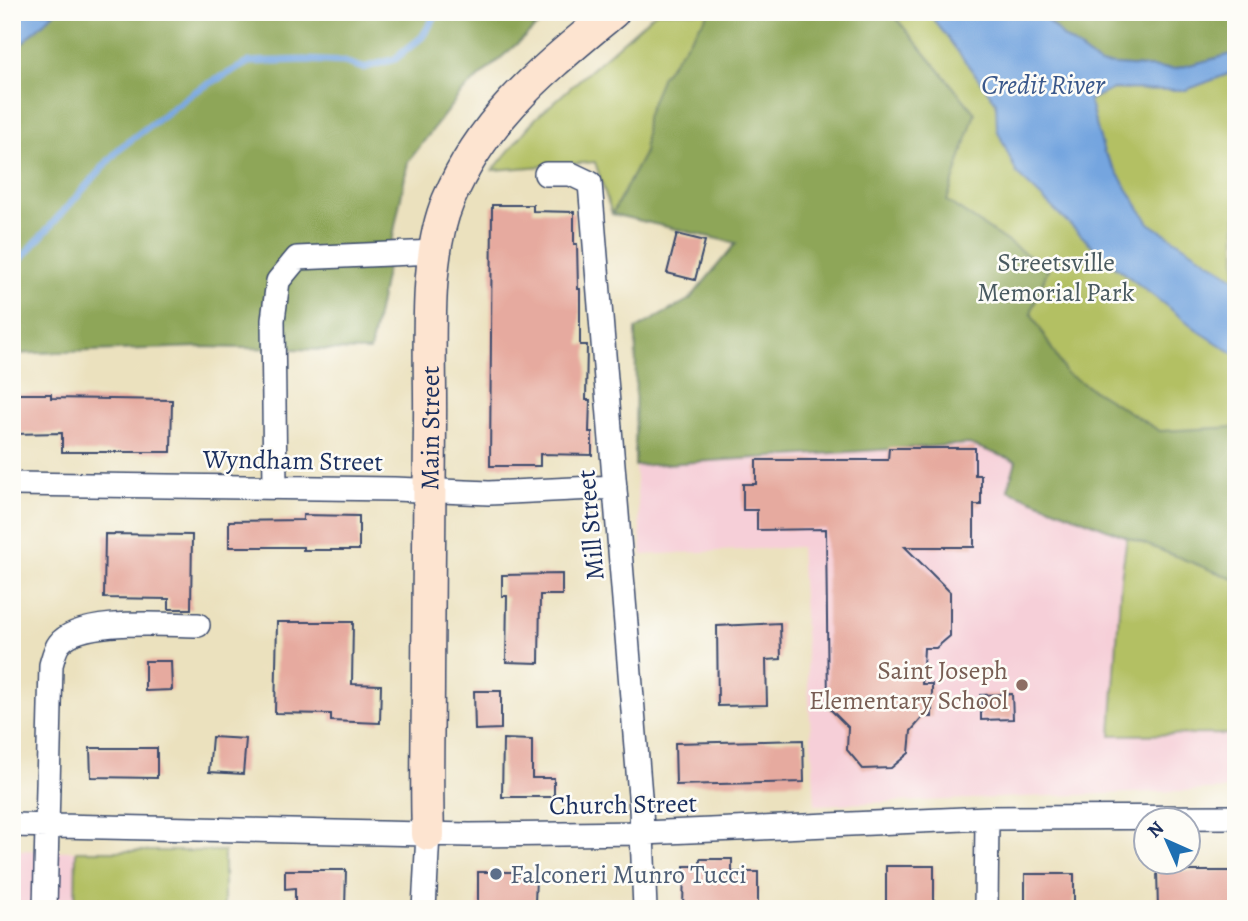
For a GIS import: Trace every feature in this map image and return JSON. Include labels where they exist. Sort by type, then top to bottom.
[{"type":"street","name":"Main Street","points":[[424,909],[428,834],[432,272],[439,230],[447,202],[468,161],[491,125],[512,101],[613,12]]},
{"type":"street","name":"Mill Street","points":[[546,174],[570,174],[590,183],[643,833],[645,909]]},
{"type":"street","points":[[275,487],[272,320],[278,281],[297,258],[435,252]]},
{"type":"street","name":"Wyndham Street","points":[[12,484],[489,493],[615,487]]},
{"type":"street","points":[[45,909],[51,664],[59,643],[76,631],[98,625],[198,625]]},
{"type":"street","name":"Church Street","points":[[12,825],[428,834],[643,833],[987,818],[1236,817]]},
{"type":"street","points":[[986,909],[987,818]]},
{"type":"shaded area","name":"Saint Joseph Elementary School","points":[[969,444],[1016,461],[1008,490],[1236,580],[1236,789],[815,805],[800,547],[642,555],[635,466]]},
{"type":"shaded area","points":[[12,850],[76,851],[75,909],[12,909]]},
{"type":"green space","points":[[55,12],[553,12],[461,93],[408,162],[370,351],[200,347],[12,354],[12,53]]},
{"type":"green space","name":"Streetsville Memorial Park","points":[[656,12],[946,12],[1089,100],[1113,89],[1186,90],[1236,71],[1236,736],[1111,735],[1121,578],[1127,537],[1008,490],[1016,461],[736,243],[612,214],[595,162],[493,170],[535,119]]},
{"type":"green space","points":[[710,12],[891,12],[975,113],[947,201],[1048,269],[1031,313],[1066,373],[1160,431],[1236,427],[1236,580],[1008,490],[1016,461],[969,444],[635,466],[636,329],[690,299],[736,243],[612,214],[644,154],[646,117],[662,76]]},
{"type":"green space","points":[[1039,12],[1236,12],[1236,53],[1174,69],[1100,64],[1063,37]]},
{"type":"green space","points":[[76,851],[224,851],[224,909],[75,909]]},
{"type":"water","points":[[12,12],[55,12],[12,53]]},
{"type":"water","name":"Credit River","points":[[928,12],[1039,12],[1063,37],[1100,64],[1174,69],[1236,53],[1236,71],[1186,90],[1113,89],[1089,100],[1104,152],[1149,223],[1236,279],[1236,355],[1200,332],[1107,260],[1017,174],[997,129],[996,102]]},
{"type":"building","points":[[492,205],[533,205],[533,211],[574,212],[574,244],[577,244],[580,289],[580,345],[587,345],[586,400],[590,400],[589,432],[592,432],[592,455],[540,454],[540,466],[490,466]]},
{"type":"building","points":[[677,234],[705,241],[695,280],[667,273]]},
{"type":"building","points":[[12,394],[51,394],[51,398],[172,400],[171,452],[62,452],[62,433],[12,434]]},
{"type":"building","points":[[889,448],[975,448],[975,475],[981,475],[981,505],[974,505],[974,547],[905,547],[950,592],[950,636],[936,648],[924,648],[922,684],[932,684],[932,717],[923,717],[911,731],[909,753],[891,768],[863,769],[847,750],[848,727],[828,707],[826,529],[757,530],[757,510],[743,510],[743,484],[756,484],[756,460],[888,460]]},
{"type":"building","points":[[303,515],[359,516],[359,550],[229,547],[229,521],[303,520]]},
{"type":"building","points":[[105,534],[192,535],[191,609],[169,609],[169,599],[104,598]]},
{"type":"building","points":[[562,574],[562,595],[540,595],[539,663],[506,662],[507,596],[502,596],[502,575]]},
{"type":"building","points":[[277,622],[353,622],[352,684],[381,685],[380,723],[331,721],[331,714],[275,713]]},
{"type":"building","points":[[780,623],[781,659],[766,660],[767,705],[718,706],[717,626]]},
{"type":"building","points":[[145,661],[171,661],[172,690],[145,691]]},
{"type":"building","points":[[474,691],[501,691],[501,729],[475,730]]},
{"type":"building","points":[[1012,694],[1013,719],[981,720],[981,695]]},
{"type":"building","points":[[212,737],[246,739],[243,774],[209,772]]},
{"type":"building","points":[[503,739],[532,740],[532,778],[554,778],[554,797],[502,797]]},
{"type":"building","points":[[803,740],[804,782],[676,785],[675,743]]},
{"type":"building","points":[[90,748],[157,748],[157,778],[91,777]]},
{"type":"building","points":[[700,859],[732,859],[732,872],[758,872],[758,909],[683,909],[684,866],[700,866]]},
{"type":"building","points":[[886,866],[934,866],[934,909],[886,909]]},
{"type":"building","points":[[285,870],[346,870],[345,909],[295,909],[295,888],[285,889]]},
{"type":"building","points":[[1202,871],[1236,871],[1236,909],[1158,909],[1157,876],[1202,876]]},
{"type":"building","points":[[478,872],[515,872],[521,877],[536,877],[535,903],[510,903],[510,909],[478,908]]},
{"type":"building","points":[[1025,874],[1074,874],[1074,909],[1025,909]]},
{"type":"waterway","points":[[12,269],[120,148],[194,92],[249,62],[344,62],[363,68],[395,59],[422,37],[438,12]]},
{"type":"place","name":"Saint Joseph Elementary School","points":[[1022,685]]},
{"type":"place","name":"Falconeri Munro Tucci","points":[[496,874]]}]
